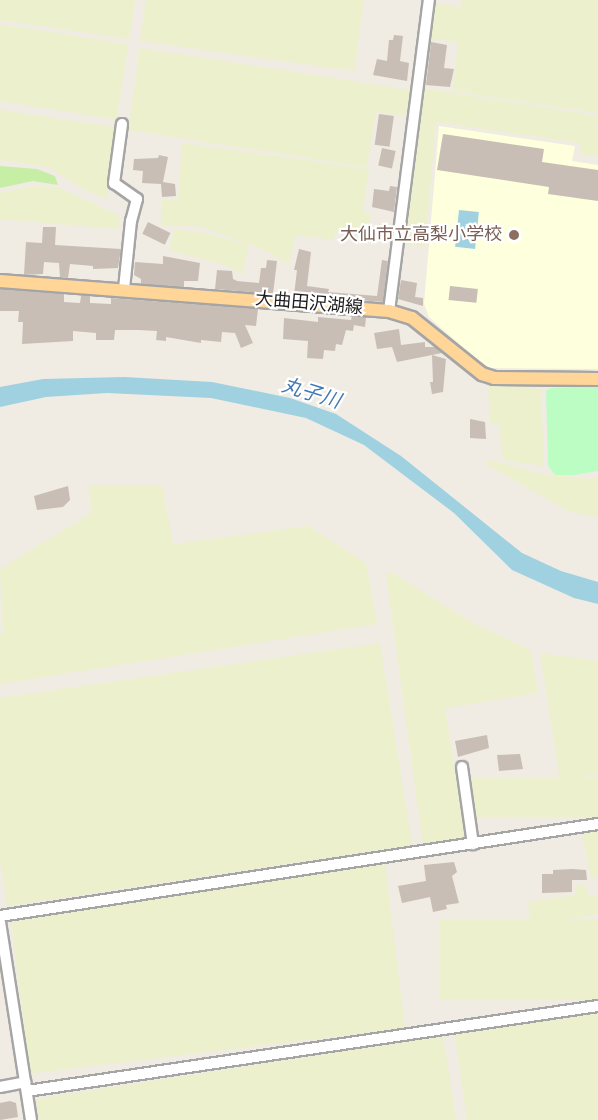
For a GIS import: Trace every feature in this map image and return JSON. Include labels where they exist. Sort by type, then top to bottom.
[{"type":"main road","name":"大曲田沢湖線","points":[[0,281],[389,311],[412,318],[482,374],[494,378],[598,379]]},
{"type":"street","points":[[389,311],[429,0]]},
{"type":"street","points":[[122,124],[114,183],[137,199],[131,221],[124,289]]},
{"type":"street","points":[[462,767],[473,844]]},
{"type":"street","points":[[0,916],[598,824]]},
{"type":"street","points":[[0,922],[31,1120]]},
{"type":"street","points":[[0,1087],[27,1087],[598,1006]]},
{"type":"shaded area","points":[[0,0],[135,0],[129,39],[0,20]]},
{"type":"shaded area","points":[[146,0],[364,0],[354,71],[140,41]]},
{"type":"shaded area","points":[[462,0],[598,0],[598,113],[453,91],[458,42],[429,38],[434,3],[461,7]]},
{"type":"shaded area","points":[[0,24],[128,44],[117,119],[0,101]]},
{"type":"shaded area","points":[[140,48],[410,90],[406,116],[376,112],[367,167],[128,130]]},
{"type":"shaded area","points":[[423,88],[598,116],[598,157],[580,154],[581,143],[436,122],[425,247],[402,244]]},
{"type":"shaded area","points":[[0,110],[115,127],[107,199],[87,191],[48,167],[0,160]]},
{"type":"shaded area","name":"大仙市立高梨小学校","points":[[439,126],[575,146],[572,161],[598,165],[598,369],[491,368],[479,362],[429,317],[424,304]]},
{"type":"shaded area","points":[[182,143],[369,169],[363,212],[371,214],[368,235],[336,231],[333,240],[295,235],[289,265],[269,252],[198,226],[161,225],[162,200],[178,200]]},
{"type":"shaded area","points":[[33,186],[57,187],[114,213],[120,217],[118,229],[0,219],[0,193]]},
{"type":"shaded area","points":[[174,229],[205,233],[248,245],[243,274],[225,265],[169,250]]},
{"type":"shaded area","points":[[488,384],[541,389],[544,466],[503,460],[499,423],[490,423]]},
{"type":"shaded area","points":[[490,460],[542,474],[588,479],[598,477],[598,517],[568,511],[484,463]]},
{"type":"shaded area","points":[[89,486],[162,486],[173,544],[308,526],[366,563],[377,624],[0,684],[0,633],[3,633],[0,569],[91,513]]},
{"type":"shaded area","points":[[391,572],[473,623],[531,650],[538,693],[445,708],[466,839],[423,845],[386,574]]},
{"type":"shaded area","points":[[380,643],[412,845],[7,906],[0,858],[0,698]]},
{"type":"shaded area","points":[[540,653],[598,661],[598,774],[560,780]]},
{"type":"shaded area","points":[[470,778],[598,778],[598,817],[470,817]]},
{"type":"shaded area","points":[[598,830],[598,878],[591,878],[582,832]]},
{"type":"shaded area","points":[[385,864],[405,1028],[30,1074],[10,910]]},
{"type":"shaded area","points":[[575,885],[586,885],[588,896],[598,896],[598,914],[531,925],[528,902],[575,895]]},
{"type":"shaded area","points":[[439,919],[598,919],[598,999],[439,999]]},
{"type":"shaded area","points":[[598,1013],[598,1120],[467,1120],[455,1035]]},
{"type":"shaded area","points":[[443,1036],[456,1120],[39,1120],[36,1099]]},
{"type":"green space","points":[[0,166],[37,169],[55,176],[58,185],[33,181],[0,188]]},
{"type":"green space","points":[[598,386],[598,471],[575,475],[555,475],[548,466],[546,391],[551,388]]},
{"type":"water","points":[[459,210],[479,212],[475,249],[455,247]]},
{"type":"water","points":[[124,377],[212,382],[290,398],[336,414],[401,456],[522,553],[561,571],[598,582],[598,604],[574,598],[512,570],[454,513],[364,445],[306,418],[211,398],[107,393],[46,397],[0,407],[0,387],[43,379]]},
{"type":"building","points":[[394,35],[403,36],[400,61],[409,63],[407,81],[373,75],[377,59],[387,61],[389,40],[393,40]]},
{"type":"building","points":[[431,42],[447,45],[444,68],[454,69],[450,87],[426,85]]},
{"type":"building","points":[[379,114],[394,116],[390,147],[375,145]]},
{"type":"building","points":[[443,134],[544,149],[542,162],[598,170],[598,201],[548,194],[549,187],[437,170]]},
{"type":"building","points":[[382,148],[396,151],[392,169],[378,166]]},
{"type":"building","points":[[159,155],[168,157],[163,182],[175,184],[176,196],[162,197],[161,184],[142,183],[143,171],[133,170],[134,159],[158,158]]},
{"type":"building","points":[[390,186],[397,187],[394,212],[372,207],[374,189],[389,191]]},
{"type":"building","points":[[148,222],[170,233],[165,245],[142,234]]},
{"type":"building","points":[[43,227],[56,227],[55,245],[121,249],[118,268],[93,269],[93,266],[70,264],[68,278],[60,277],[59,263],[44,262],[43,274],[24,275],[26,242],[42,243]]},
{"type":"building","points":[[299,249],[311,252],[307,286],[329,289],[328,292],[377,296],[382,260],[388,261],[383,302],[294,295],[297,270],[294,270]]},
{"type":"building","points":[[163,256],[200,263],[198,281],[184,281],[184,287],[141,284],[141,279],[134,275],[135,262],[163,264]]},
{"type":"building","points":[[267,260],[277,261],[273,294],[215,289],[217,270],[232,271],[233,279],[237,281],[259,283],[261,268],[266,268]]},
{"type":"building","points":[[401,280],[417,283],[415,297],[423,298],[423,306],[398,299]]},
{"type":"building","points":[[450,286],[478,289],[476,303],[449,300]]},
{"type":"building","points":[[0,289],[64,294],[64,302],[80,303],[81,296],[90,296],[90,303],[111,304],[111,298],[258,309],[256,326],[245,325],[253,343],[241,348],[235,333],[222,332],[221,342],[201,340],[201,343],[166,337],[166,341],[156,340],[157,331],[139,330],[115,330],[114,340],[96,340],[96,333],[73,331],[73,341],[22,344],[23,322],[18,322],[19,311],[0,311]]},
{"type":"building","points":[[352,316],[366,317],[365,327],[354,325],[353,331],[346,330],[342,345],[336,344],[335,351],[324,350],[323,359],[307,358],[308,341],[283,339],[284,318],[318,322],[318,317],[351,320]]},
{"type":"building","points":[[399,329],[401,345],[425,342],[425,347],[436,347],[442,353],[397,362],[392,347],[377,349],[374,333]]},
{"type":"building","points":[[432,355],[446,359],[443,392],[432,394],[430,382],[433,382]]},
{"type":"building","points":[[470,419],[485,422],[486,439],[470,438]]},
{"type":"building","points":[[68,486],[70,500],[63,507],[37,510],[34,496]]},
{"type":"building","points":[[487,735],[489,748],[458,757],[455,741]]},
{"type":"building","points":[[520,754],[523,769],[499,771],[497,755]]},
{"type":"building","points":[[454,862],[457,872],[452,876],[459,903],[446,905],[447,909],[433,912],[430,897],[402,903],[398,886],[426,881],[424,865]]},
{"type":"building","points":[[553,870],[586,870],[587,880],[572,880],[572,892],[542,893],[542,874],[553,874]]},
{"type":"building","points":[[10,1101],[16,1103],[18,1117],[0,1120],[0,1103]]},
{"type":"place","name":"大仙市立高梨小学校","points":[[514,235]]},
{"type":"water label","name":"丸子川","points":[[311,394]]}]
